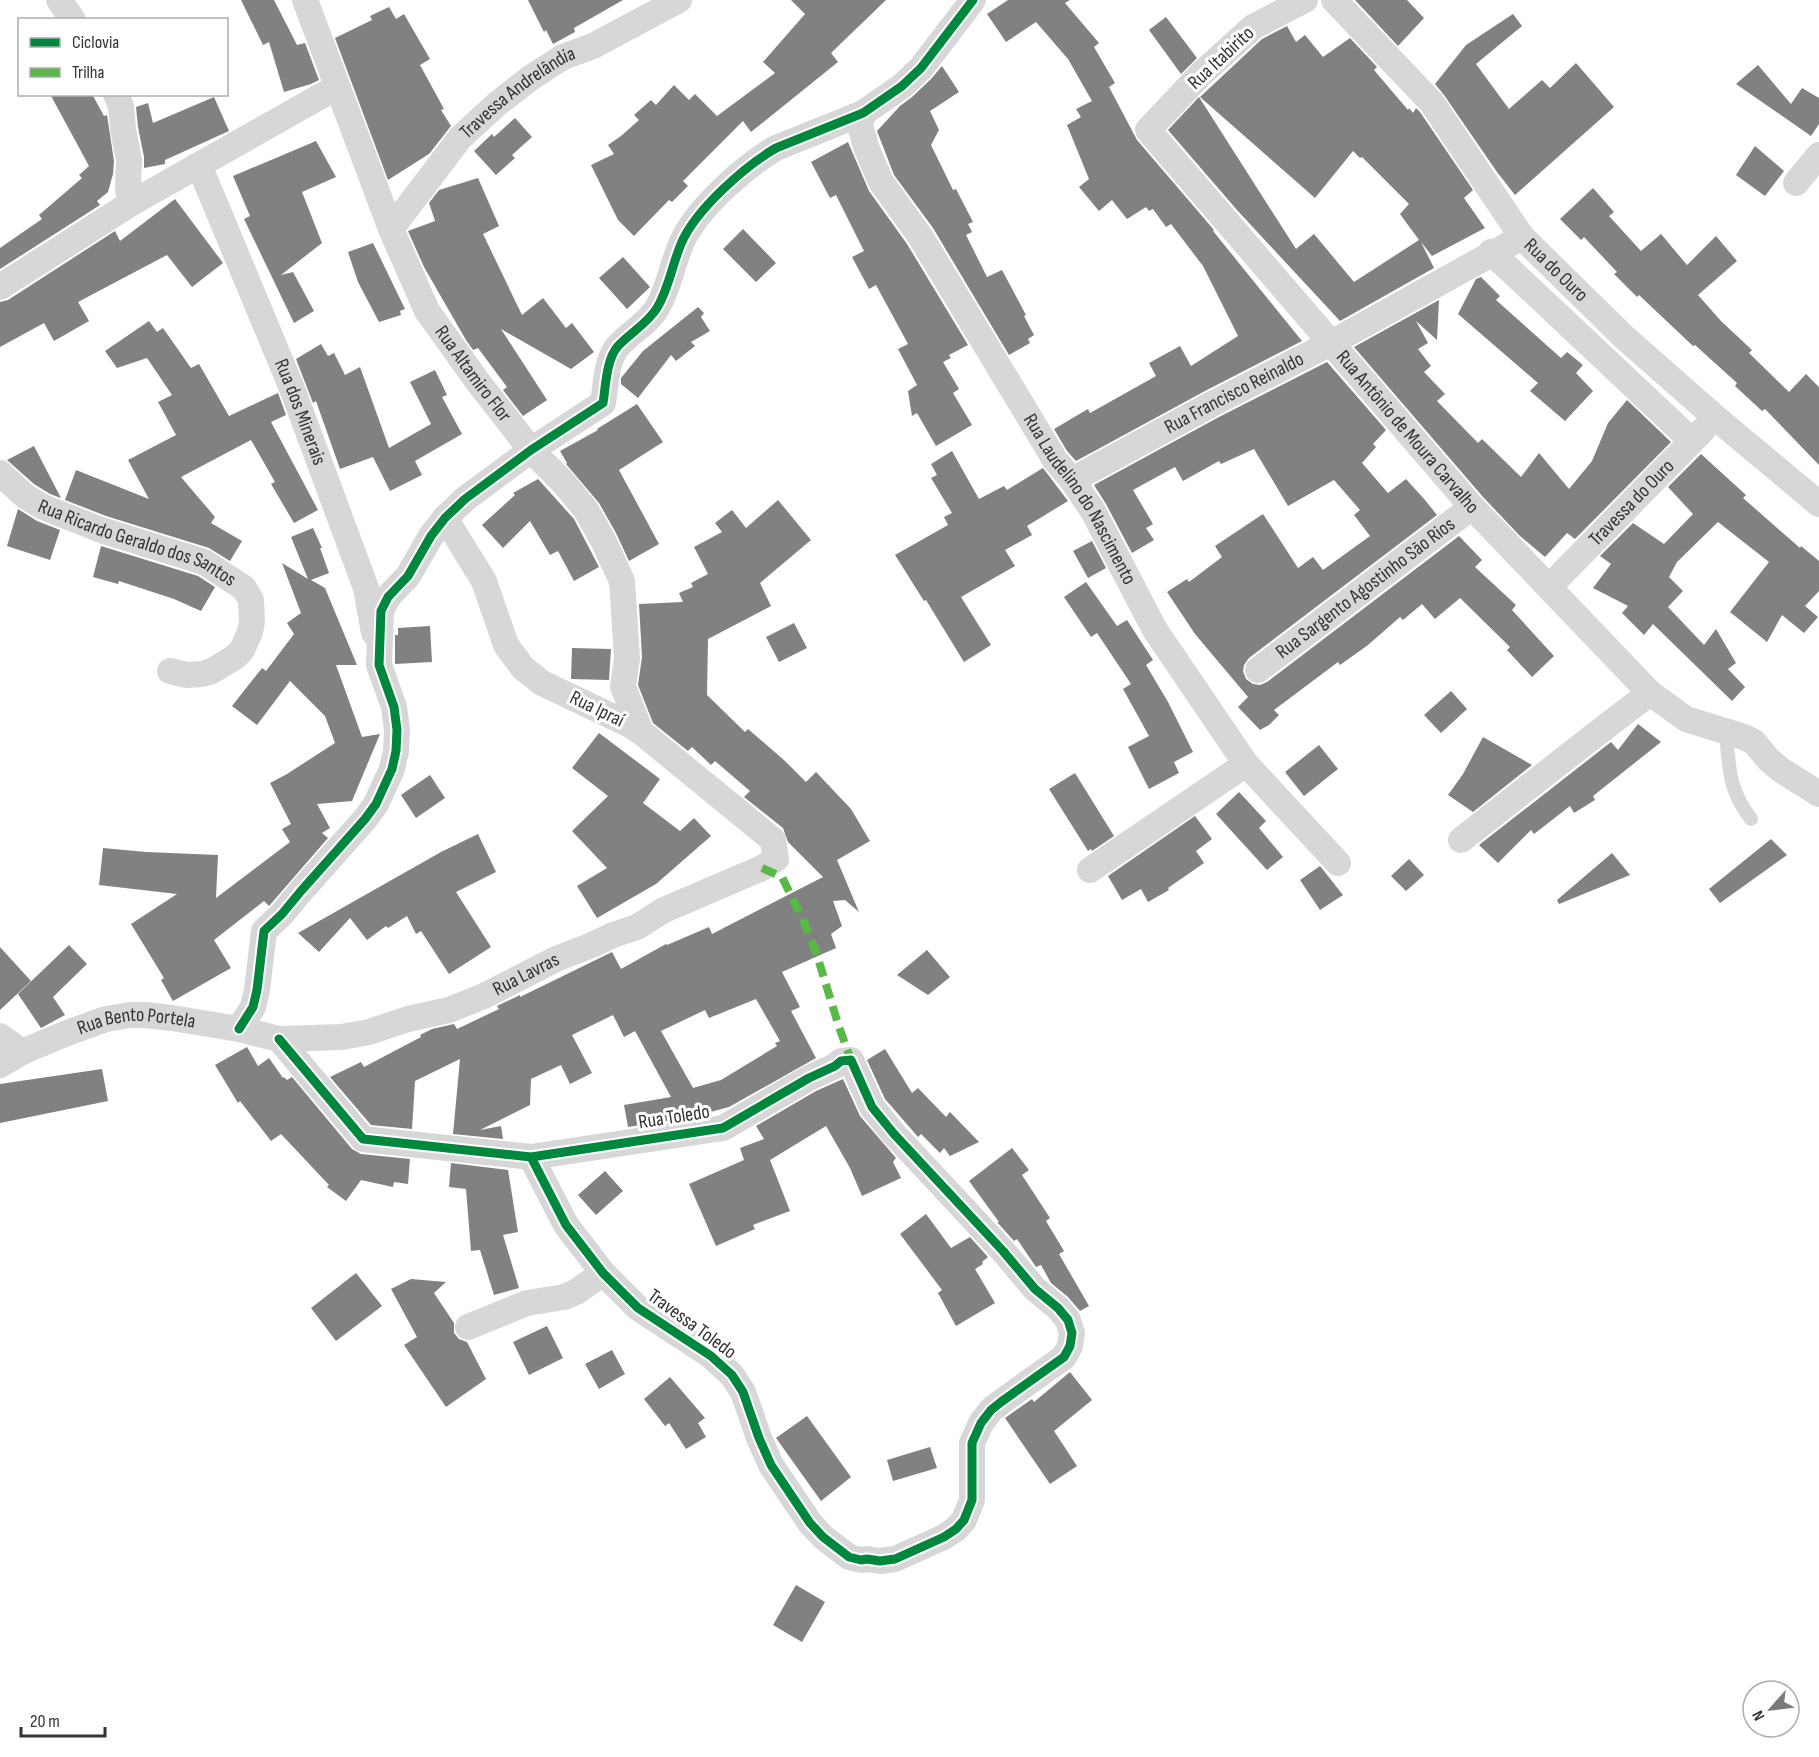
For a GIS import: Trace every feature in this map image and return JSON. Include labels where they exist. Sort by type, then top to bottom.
[{"type":"street","points":[[59,0],[72,18]]},
{"type":"street","name":"Rua Altamiro Flor","points":[[305,0],[391,229],[427,311],[531,450],[562,481],[586,510],[622,581],[627,658],[623,687],[641,732]]},
{"type":"street","name":"Travessa Andrelândia","points":[[391,229],[460,138],[497,104],[529,79],[563,57],[593,46],[679,0]]},
{"type":"street","points":[[239,1029],[253,1007],[260,977],[264,931],[282,914],[365,819],[376,804],[392,769],[397,730],[394,707],[379,665],[381,611],[388,597],[408,576],[431,536],[445,518],[471,494],[531,450],[603,403],[609,365],[616,348],[652,315],[659,304],[685,234],[711,202],[765,154],[863,113],[902,86],[921,68],[974,0]]},
{"type":"street","name":"Rua Itabirito","points":[[1148,130],[1200,75],[1253,27],[1305,0]]},
{"type":"street","name":"Rua do Ouro","points":[[1334,0],[1432,103],[1522,237],[1624,337],[1819,504]]},
{"type":"street","points":[[0,287],[130,204],[337,87]]},
{"type":"street","points":[[117,96],[122,106],[123,129],[129,160],[130,204]]},
{"type":"street","name":"Rua Laudelino do Nascimento","points":[[863,113],[860,125],[866,147],[881,182],[920,236],[1054,460],[1072,480],[1093,511],[1155,630],[1246,764],[1338,863]]},
{"type":"street","name":"Rua Antônio de Moura Carvalho","points":[[1148,130],[1472,507],[1650,693],[1686,719],[1754,742],[1781,770],[1819,794]]},
{"type":"street","points":[[1796,183],[1819,155]]},
{"type":"street","name":"Rua dos Minerais","points":[[199,165],[293,392],[366,588],[379,665]]},
{"type":"street","name":"Rua Francisco Reinaldo","points":[[1072,480],[1331,343],[1491,252],[1522,237]]},
{"type":"street","points":[[1491,252],[1692,441]]},
{"type":"street","name":"Travessa do Ouro","points":[[1549,587],[1716,417]]},
{"type":"street","name":"Rua Ricardo Geraldo dos Santos","points":[[0,473],[25,496],[43,507],[101,530],[204,562],[244,588],[251,600],[252,622],[242,650],[212,671],[202,674],[187,675],[170,671]]},
{"type":"street","name":"Rua Sargento Agostinho São Rios","points":[[1258,670],[1472,507]]},
{"type":"street","name":"Rua Ipraí","points":[[445,518],[484,581],[506,645],[522,668],[542,683],[641,732],[773,840],[776,859],[762,868]]},
{"type":"street","points":[[1461,840],[1650,693]]},
{"type":"street","points":[[1090,870],[1246,764]]},
{"type":"street","name":"Rua Lavras","points":[[279,1039],[355,1035],[408,1019],[449,1010],[492,992],[556,959],[637,927],[664,910],[762,868]]},
{"type":"street","name":"Rua Bento Portela","points":[[0,1065],[22,1052],[93,1023],[130,1015],[159,1016],[239,1029],[279,1039]]},
{"type":"street","points":[[0,1036],[22,1052]]},
{"type":"street","name":"Rua Toledo","points":[[279,1039],[363,1139],[531,1157],[723,1128],[809,1078],[841,1061],[851,1060],[872,1107],[894,1134],[1003,1251],[1035,1289],[1058,1308]]},
{"type":"street","name":"Travessa Toledo","points":[[531,1157],[566,1225],[603,1274],[638,1308],[727,1369],[743,1392],[771,1465],[810,1523],[823,1537],[849,1557],[861,1560],[896,1559],[944,1537],[964,1520],[972,1500],[972,1443],[981,1423],[1000,1402],[1061,1359],[1069,1350],[1072,1338],[1071,1328],[1068,1320],[1058,1308]]},
{"type":"street","points":[[468,1327],[527,1303],[564,1297],[603,1274]]},
{"type":"lane","points":[[1726,731],[1734,793],[1750,819]]},
{"type":"building","points":[[241,0],[274,0],[297,45],[305,43],[319,80],[284,92],[269,42],[263,45]]},
{"type":"building","points":[[528,0],[623,0],[574,28],[575,32],[553,44],[546,30],[544,32]]},
{"type":"building","points":[[791,0],[886,0],[831,53],[838,62],[751,132],[743,121],[683,181],[688,186],[672,202],[669,200],[634,236],[618,220],[591,165],[614,154],[608,145],[639,120],[634,115],[651,100],[656,105],[674,85],[689,100],[695,94],[717,116],[775,73],[763,62],[805,14]]},
{"type":"building","points":[[1008,0],[1070,0],[1065,3],[1099,43],[1094,47],[1115,83],[1109,87],[1137,140],[1214,230],[1302,341],[1076,461],[1054,429],[1088,409],[1090,413],[1156,376],[1149,363],[1180,346],[1191,366],[1238,336],[1203,266],[1171,224],[1166,227],[1153,209],[1149,211],[1146,207],[1127,219],[1112,200],[1099,211],[1079,187],[1089,179],[1067,125],[1081,117],[1076,109],[1092,101],[1068,59],[1036,22],[1006,42],[987,14]]},
{"type":"building","points":[[1355,0],[1407,0],[1424,18],[1398,46]]},
{"type":"building","points":[[389,7],[396,19],[404,14],[430,59],[420,65],[451,126],[429,154],[388,180],[335,38],[372,20],[370,16]]},
{"type":"building","points":[[1513,14],[1522,26],[1476,64],[1509,109],[1542,80],[1550,88],[1576,63],[1614,107],[1515,195],[1435,84],[1466,45]]},
{"type":"building","points":[[1166,17],[1197,58],[1181,74],[1149,30]]},
{"type":"building","points":[[1287,26],[1296,42],[1305,35],[1323,57],[1350,38],[1377,67],[1374,70],[1408,110],[1409,108],[1413,113],[1416,108],[1420,112],[1473,190],[1464,198],[1485,228],[1432,256],[1421,242],[1434,268],[1340,321],[1237,210],[1168,130],[1199,97],[1296,249],[1314,234],[1354,282],[1419,240],[1400,214],[1409,204],[1362,157],[1360,158],[1353,151],[1315,198],[1200,97],[1262,39]]},
{"type":"building","points":[[1758,65],[1791,104],[1802,88],[1819,98],[1819,124],[1811,136],[1736,84]]},
{"type":"building","points":[[942,66],[959,92],[930,111],[939,130],[931,145],[953,190],[956,189],[973,222],[968,224],[972,232],[966,235],[987,277],[1002,270],[1034,335],[1028,339],[1030,343],[1009,355],[933,228],[894,175],[877,131]]},
{"type":"building","points":[[51,96],[93,96],[104,116],[107,115],[114,161],[108,192],[97,201],[100,205],[0,269],[0,248],[42,219],[39,215],[82,178],[79,175],[89,166]]},
{"type":"building","points":[[214,97],[229,131],[165,160],[165,164],[144,168],[136,107],[148,103],[153,123]]},
{"type":"building","points":[[515,118],[532,137],[512,155],[515,158],[496,175],[474,151],[492,134],[494,137]]},
{"type":"building","points":[[316,141],[336,177],[302,192],[322,243],[281,275],[293,272],[314,311],[294,323],[244,219],[250,216],[233,176]]},
{"type":"building","points":[[848,142],[869,191],[907,244],[968,345],[949,355],[951,358],[943,362],[959,389],[953,393],[972,425],[936,446],[917,413],[912,416],[908,391],[917,385],[898,349],[908,344],[876,285],[869,289],[852,257],[864,251],[836,195],[830,198],[811,162]]},
{"type":"building","points":[[1755,146],[1784,171],[1765,196],[1736,175]]},
{"type":"building","points":[[478,178],[499,226],[483,234],[522,315],[543,298],[566,328],[572,323],[594,352],[571,369],[501,329],[547,400],[523,416],[503,390],[507,387],[478,348],[473,350],[466,340],[424,267],[408,231],[435,221],[429,203],[439,190]]},
{"type":"building","points":[[1593,188],[1614,212],[1609,216],[1641,251],[1661,234],[1687,265],[1716,236],[1737,261],[1698,295],[1721,321],[1752,350],[1749,353],[1789,392],[1806,374],[1819,387],[1819,465],[1765,409],[1762,411],[1735,386],[1737,383],[1695,345],[1693,346],[1639,295],[1637,297],[1614,274],[1617,272],[1584,237],[1581,240],[1560,219]]},
{"type":"building","points":[[175,199],[223,263],[192,287],[167,255],[78,302],[89,321],[54,341],[44,323],[0,347],[0,302],[8,300],[115,231],[120,241]]},
{"type":"building","points":[[743,229],[776,263],[756,282],[723,249]]},
{"type":"building","points":[[373,243],[405,309],[400,311],[401,315],[379,322],[358,282],[348,252]]},
{"type":"building","points":[[623,257],[650,287],[627,309],[599,278]]},
{"type":"building","points":[[1481,277],[1500,296],[1496,300],[1561,358],[1567,352],[1583,365],[1576,373],[1593,391],[1565,421],[1530,391],[1538,383],[1458,314],[1476,279]]},
{"type":"building","points":[[1439,300],[1437,340],[1416,321],[1428,343],[1418,349],[1431,366],[1424,372],[1445,394],[1437,401],[1478,443],[1482,439],[1521,477],[1539,453],[1569,489],[1592,461],[1608,423],[1627,400],[1671,442],[1575,539],[1567,533],[1545,557],[1520,536],[1483,497],[1354,347]]},
{"type":"building","points":[[698,307],[704,313],[701,317],[710,331],[691,342],[695,346],[676,361],[671,355],[638,398],[621,384],[621,378],[643,351]]},
{"type":"building","points":[[149,321],[157,332],[163,328],[191,368],[199,364],[229,416],[278,393],[286,415],[271,422],[318,510],[294,523],[271,484],[275,482],[251,440],[181,477],[215,517],[211,523],[242,541],[230,561],[209,548],[106,516],[65,500],[76,470],[149,499],[128,460],[176,435],[158,402],[172,395],[147,358],[117,368],[105,351]]},
{"type":"building","points":[[321,344],[328,356],[334,353],[345,375],[360,367],[389,448],[431,424],[410,382],[435,370],[447,395],[442,397],[462,434],[415,461],[422,475],[390,491],[373,457],[340,469],[316,401],[313,403],[296,359]]},
{"type":"building","points":[[1327,362],[1386,430],[1373,444],[1376,447],[1362,463],[1388,493],[1406,479],[1437,515],[1249,658],[1243,671],[1246,679],[1253,684],[1260,685],[1267,682],[1459,536],[1482,560],[1475,567],[1516,605],[1512,610],[1554,656],[1532,677],[1507,650],[1510,647],[1460,598],[1435,619],[1422,604],[1403,620],[1400,617],[1368,645],[1340,665],[1338,662],[1274,710],[1279,715],[1260,730],[1238,707],[1248,697],[1195,634],[1167,592],[1187,579],[1189,582],[1222,557],[1215,546],[1263,514],[1298,568],[1313,557],[1323,570],[1370,536],[1354,515],[1360,510],[1334,480],[1288,506],[1254,449],[1221,464],[1219,461],[1183,481],[1175,467],[1133,490],[1153,524],[1146,528],[1154,540],[1132,553],[1094,485]]},
{"type":"building","points":[[637,404],[663,442],[619,470],[659,544],[629,561],[599,503],[566,464],[560,451],[598,430]]},
{"type":"building","points":[[34,446],[61,498],[34,484],[7,460]]},
{"type":"building","points":[[952,451],[979,499],[1004,486],[1007,490],[1043,468],[1068,501],[1027,526],[1032,535],[1005,550],[1015,566],[961,597],[991,645],[964,662],[895,555],[948,525],[944,517],[952,513],[931,478],[937,475],[931,464]]},
{"type":"building","points":[[1701,454],[1746,495],[1743,498],[1800,548],[1801,546],[1819,561],[1819,591],[1805,606],[1818,617],[1804,633],[1782,615],[1767,642],[1730,612],[1769,562],[1718,522],[1677,562],[1669,577],[1683,591],[1668,607],[1704,645],[1716,629],[1736,663],[1728,669],[1745,687],[1732,701],[1653,624],[1644,635],[1622,613],[1628,606],[1593,588],[1611,564],[1600,556],[1633,523],[1664,544],[1693,514],[1668,487]]},
{"type":"building","points":[[538,479],[574,519],[599,567],[574,581],[558,551],[550,555],[530,521],[503,548],[482,525],[515,495],[513,493]]},
{"type":"building","points":[[778,500],[811,540],[760,583],[771,606],[708,639],[707,695],[745,732],[748,729],[806,782],[816,772],[851,809],[870,841],[837,860],[859,912],[845,900],[833,901],[842,926],[831,934],[836,948],[782,972],[800,1007],[791,1011],[816,1058],[729,1107],[692,1117],[628,1127],[624,1105],[671,1097],[635,1031],[624,1037],[613,1015],[572,1035],[592,1073],[570,1084],[561,1065],[531,1079],[530,1105],[480,1130],[501,1126],[503,1139],[453,1134],[460,1059],[415,1081],[412,1129],[371,1125],[330,1077],[361,1062],[364,1067],[432,1029],[454,1024],[457,1029],[499,1009],[497,1006],[499,1005],[612,952],[621,969],[666,944],[709,927],[712,934],[823,877],[788,842],[783,828],[744,797],[750,791],[715,761],[711,765],[692,747],[688,751],[653,723],[638,685],[642,657],[639,604],[683,602],[679,593],[693,587],[691,583],[708,574],[694,547],[722,532],[715,523],[732,510],[746,528]],"holes":[[[756,999],[780,1041],[775,1043],[777,1046],[721,1080],[693,1088],[661,1031],[705,1010],[709,1018]]]},
{"type":"building","points":[[18,509],[37,521],[60,530],[50,560],[7,546]]},
{"type":"building","points":[[313,528],[329,573],[311,580],[325,588],[357,665],[336,665],[362,737],[380,734],[352,801],[317,804],[330,828],[322,833],[328,838],[269,906],[264,901],[214,940],[231,968],[173,1001],[161,980],[164,978],[131,924],[177,894],[99,885],[103,848],[218,855],[216,898],[290,842],[282,829],[291,824],[270,783],[335,743],[325,716],[290,681],[257,725],[232,706],[262,668],[266,671],[294,634],[287,623],[301,613],[282,563],[308,579],[291,537]]},
{"type":"building","points":[[1092,541],[1106,568],[1088,578],[1073,551]]},
{"type":"building","points":[[101,546],[198,576],[215,587],[201,611],[174,599],[119,581],[118,584],[93,577]]},
{"type":"building","points":[[1086,582],[1117,626],[1127,620],[1153,660],[1146,665],[1193,752],[1174,762],[1179,773],[1149,789],[1128,747],[1149,736],[1123,689],[1131,684],[1097,633],[1091,637],[1064,597]]},
{"type":"building","points":[[794,623],[807,648],[779,662],[766,637]]},
{"type":"building","points":[[430,626],[432,662],[395,664],[395,635],[398,635],[398,628]]},
{"type":"building","points":[[572,648],[611,649],[609,680],[571,679]]},
{"type":"building","points":[[1451,691],[1467,709],[1441,733],[1424,715]]},
{"type":"building","points":[[1638,724],[1661,742],[1593,796],[1595,800],[1574,813],[1570,806],[1534,834],[1531,830],[1498,863],[1479,845],[1611,742],[1618,750]]},
{"type":"building","points":[[599,733],[660,779],[643,803],[680,831],[694,818],[711,836],[656,884],[597,918],[577,886],[607,868],[572,831],[608,796],[572,768]]},
{"type":"building","points":[[1483,737],[1532,765],[1473,812],[1448,795],[1463,774]]},
{"type":"building","points":[[1319,745],[1338,769],[1304,796],[1285,772]]},
{"type":"building","points":[[1075,773],[1114,836],[1092,851],[1091,849],[1088,851],[1049,789]]},
{"type":"building","points":[[430,775],[445,798],[416,818],[401,795]]},
{"type":"building","points":[[1239,792],[1266,821],[1259,828],[1283,857],[1267,870],[1216,814]]},
{"type":"building","points":[[1195,816],[1212,839],[1196,851],[1204,863],[1168,888],[1169,890],[1148,902],[1141,889],[1122,900],[1108,876]]},
{"type":"building","points":[[478,834],[496,872],[456,892],[491,947],[449,974],[421,931],[416,934],[407,916],[388,928],[386,926],[367,940],[350,918],[319,952],[298,933],[441,852]]},
{"type":"building","points":[[1771,839],[1787,855],[1720,903],[1709,889]]},
{"type":"building","points":[[1612,853],[1630,875],[1559,904],[1557,900]]},
{"type":"building","points":[[1409,859],[1424,875],[1406,891],[1391,876]]},
{"type":"building","points":[[1320,866],[1343,895],[1320,910],[1300,880]]},
{"type":"building","points":[[69,945],[87,964],[53,997],[65,1015],[41,1028],[18,994]]},
{"type":"building","points":[[0,947],[31,981],[0,1010]]},
{"type":"building","points":[[927,950],[950,977],[928,995],[897,975]]},
{"type":"building","points":[[247,1047],[258,1066],[269,1058],[283,1078],[287,1080],[292,1077],[352,1149],[361,1154],[410,1159],[408,1184],[394,1182],[393,1187],[361,1180],[346,1201],[327,1187],[329,1185],[281,1134],[271,1141],[240,1101],[238,1103],[215,1065]]},
{"type":"building","points":[[885,1049],[912,1093],[918,1088],[946,1117],[950,1112],[979,1142],[950,1156],[944,1148],[940,1153],[921,1134],[918,1137],[885,1099],[867,1060]]},
{"type":"building","points":[[102,1069],[108,1101],[0,1123],[0,1084]]},
{"type":"building","points":[[843,1079],[860,1116],[896,1158],[893,1162],[901,1178],[862,1196],[850,1168],[826,1126],[770,1160],[790,1211],[753,1225],[755,1229],[716,1246],[689,1184],[744,1160],[740,1148],[764,1139],[756,1126],[816,1091]]},
{"type":"building","points":[[1012,1148],[1029,1170],[1022,1175],[1050,1218],[1046,1221],[1064,1251],[1059,1254],[1089,1306],[1080,1311],[1051,1283],[1041,1265],[1036,1267],[1017,1239],[1014,1241],[997,1222],[999,1222],[969,1181]]},
{"type":"building","points":[[451,1163],[508,1170],[518,1232],[503,1235],[519,1288],[494,1295],[480,1250],[471,1251],[466,1189],[449,1187]]},
{"type":"building","points":[[605,1171],[623,1191],[596,1215],[578,1195]]},
{"type":"building","points":[[926,1214],[951,1248],[970,1237],[988,1257],[975,1269],[995,1303],[956,1326],[938,1293],[942,1290],[900,1234]]},
{"type":"building","points":[[356,1273],[382,1306],[336,1341],[311,1308]]},
{"type":"building","points":[[411,1279],[446,1282],[434,1293],[454,1323],[454,1333],[459,1339],[467,1342],[486,1379],[446,1407],[404,1345],[417,1337],[391,1289]]},
{"type":"building","points":[[547,1326],[563,1358],[529,1375],[513,1342]]},
{"type":"building","points":[[612,1350],[625,1374],[599,1389],[585,1364]]},
{"type":"building","points":[[1070,1372],[1092,1400],[1054,1431],[1077,1466],[1050,1484],[1005,1418],[1032,1399],[1034,1402]]},
{"type":"building","points":[[670,1377],[705,1418],[698,1423],[706,1437],[686,1449],[669,1423],[665,1426],[644,1399]]},
{"type":"building","points":[[807,1416],[851,1477],[821,1501],[776,1438]]},
{"type":"building","points":[[930,1447],[937,1468],[893,1481],[887,1460]]},
{"type":"building","points":[[796,1585],[825,1602],[802,1642],[773,1625]]},
{"type":"marked path","points":[[762,868],[782,877],[803,920],[816,952],[851,1060]]},
{"type":"cycle path","points":[[239,1029],[253,1007],[264,931],[282,914],[365,819],[376,804],[392,769],[397,730],[394,707],[379,665],[381,611],[388,597],[408,576],[431,536],[445,518],[465,499],[531,450],[603,403],[607,373],[614,352],[657,308],[665,293],[681,244],[688,231],[697,217],[722,190],[776,148],[863,113],[902,86],[921,68],[973,0]]},
{"type":"cycle path","points":[[279,1039],[363,1139],[531,1157],[723,1128],[809,1078],[841,1061],[851,1060],[872,1107],[894,1134],[1003,1251],[1035,1289],[1058,1308],[1068,1320],[1072,1333],[1070,1346],[1064,1357],[1001,1402],[981,1423],[972,1443],[972,1500],[964,1520],[956,1529],[944,1537],[895,1559],[880,1561],[849,1557],[823,1537],[810,1523],[771,1465],[743,1392],[732,1375],[711,1356],[638,1308],[603,1273],[566,1225],[531,1157]]}]
